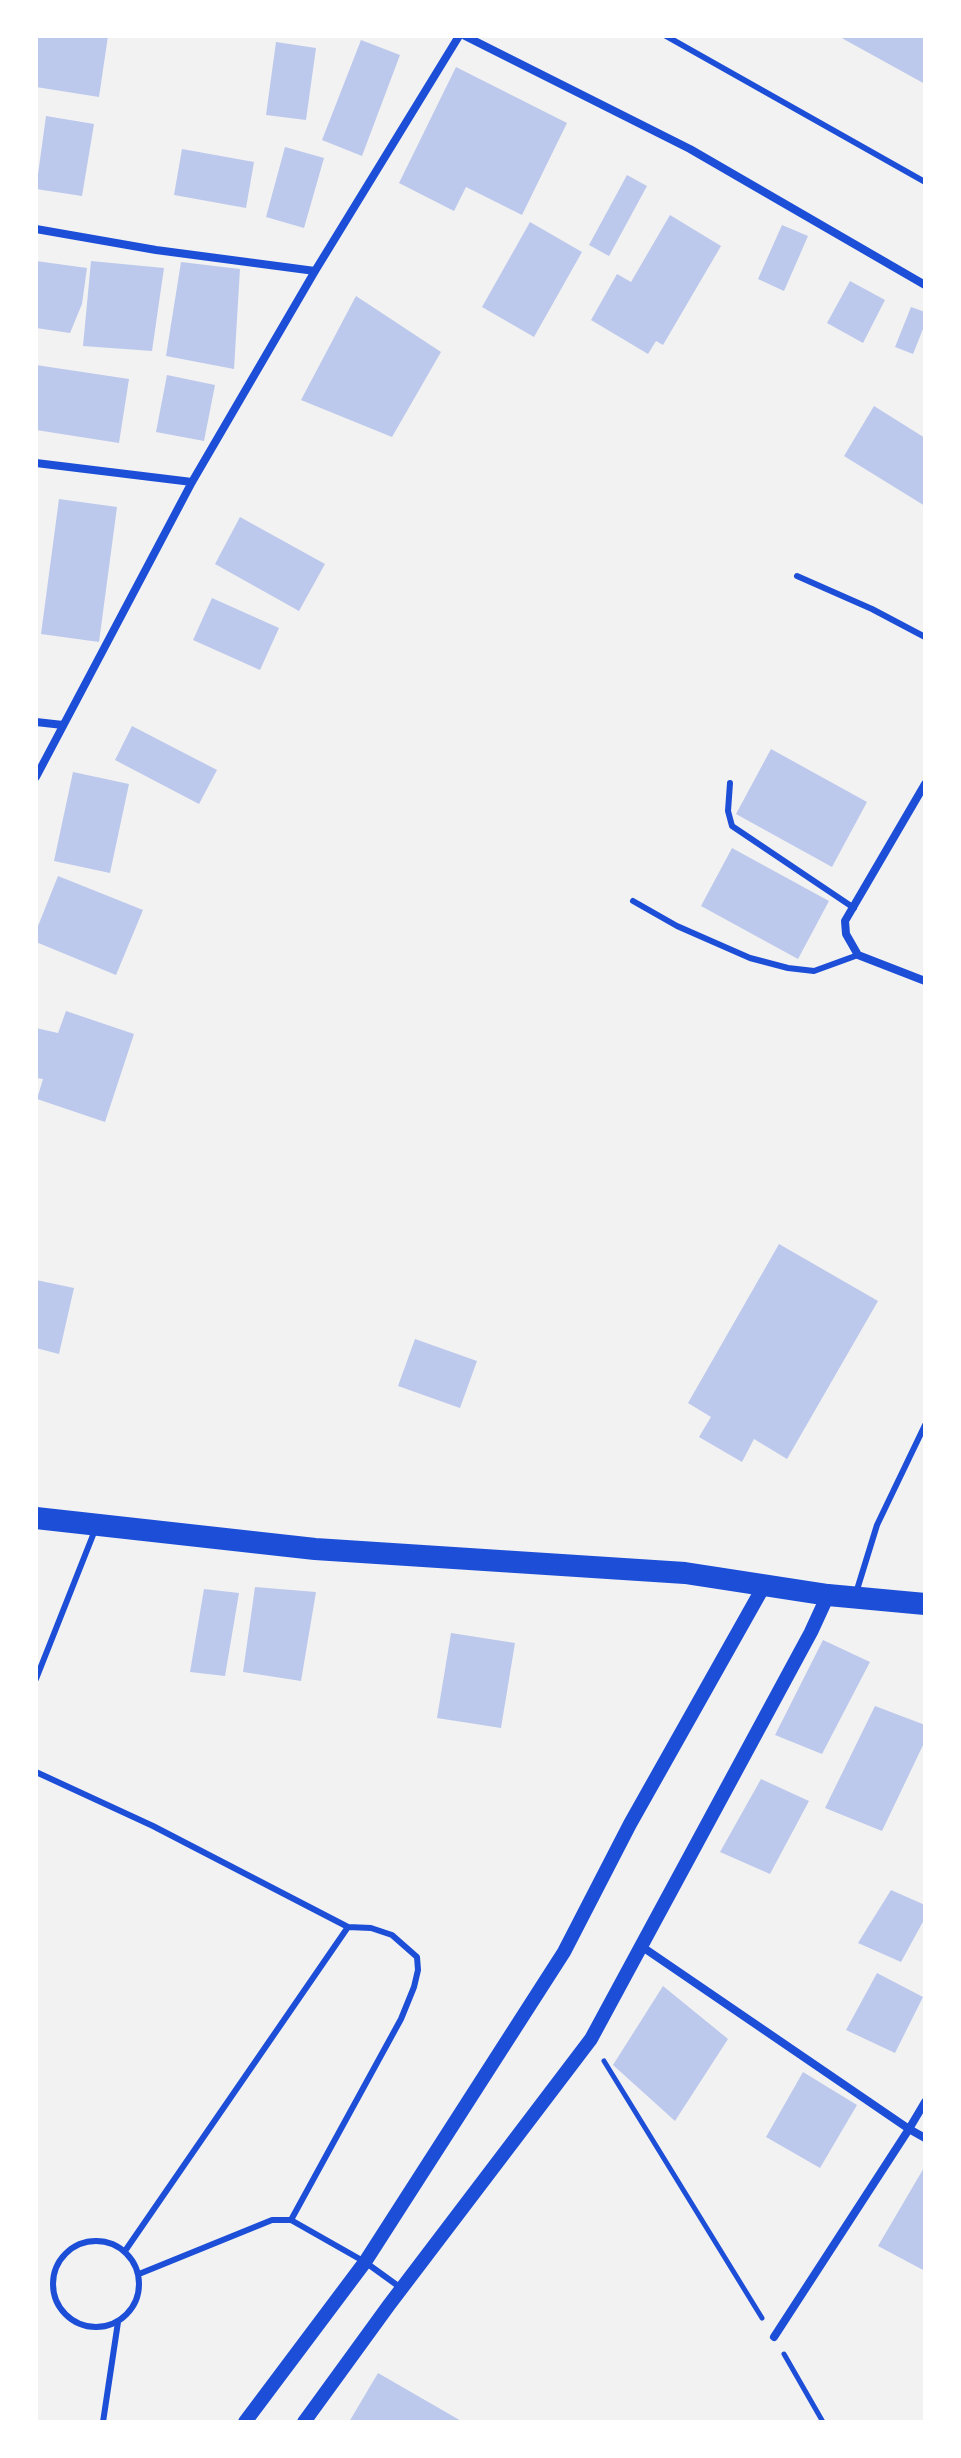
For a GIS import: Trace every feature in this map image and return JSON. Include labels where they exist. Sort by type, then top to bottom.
[{"type":"highway","points":[[36,1518],[315,1549],[685,1573],[828,1595],[925,1604]]},
{"type":"street","points":[[36,777],[192,482],[315,271],[462,36],[690,149],[925,285]]},
{"type":"street","points":[[36,229],[156,250],[315,271]]},
{"type":"street","points":[[36,463],[192,482]]},
{"type":"street","points":[[36,722],[63,725]]},
{"type":"street","points":[[925,784],[845,921],[846,934],[858,955],[925,981]]},
{"type":"street","points":[[245,2422],[365,2262],[564,1952],[630,1824],[765,1584]]},
{"type":"street","points":[[304,2422],[591,2039],[811,1632],[828,1595]]},
{"type":"street","points":[[641,1946],[925,2138]]},
{"type":"street","points":[[774,2337],[925,2102]]},
{"type":"lane","points":[[666,36],[922,181],[925,169]]},
{"type":"lane","points":[[797,576],[872,609],[925,637]]},
{"type":"lane","points":[[730,783],[728,811],[732,826],[854,908]]},
{"type":"lane","points":[[633,901],[677,926],[750,958],[788,968],[814,971],[858,955]]},
{"type":"lane","points":[[855,1597],[877,1525],[925,1425]]},
{"type":"lane","points":[[36,1679],[98,1523]]},
{"type":"lane","points":[[36,1772],[153,1826],[348,1927],[371,1928],[392,1935],[417,1957],[418,1970],[401,2019],[291,2220]]},
{"type":"lane","points":[[125,2251],[348,1927]]},
{"type":"lane","points":[[139,2274],[272,2220],[291,2220],[365,2262],[402,2288]]},
{"type":"lane","points":[[103,2422],[118,2322],[136,2302],[139,2274],[125,2251],[100,2240],[73,2246],[55,2266],[52,2293],[66,2317],[91,2328],[118,2322]]},
{"type":"path","points":[[591,2039],[823,2422]]},
{"type":"building","points":[[36,36],[108,36],[99,97],[36,87]]},
{"type":"building","points":[[838,36],[925,36],[925,84]]},
{"type":"building","points":[[361,40],[400,55],[362,156],[322,140]]},
{"type":"building","points":[[276,42],[316,48],[306,120],[266,115]]},
{"type":"building","points":[[456,67],[567,123],[522,215],[466,187],[454,211],[399,183]]},
{"type":"building","points":[[46,116],[94,124],[82,196],[36,189]]},
{"type":"building","points":[[285,147],[324,158],[304,228],[266,217]]},
{"type":"building","points":[[182,149],[254,162],[246,208],[174,195]]},
{"type":"building","points":[[627,175],[647,186],[609,256],[589,245]]},
{"type":"building","points":[[670,215],[721,246],[663,345],[656,341],[648,354],[591,320],[617,274],[631,282]]},
{"type":"building","points":[[530,222],[582,252],[534,337],[482,307]]},
{"type":"building","points":[[782,225],[808,236],[784,291],[758,279]]},
{"type":"building","points":[[36,261],[87,268],[82,304],[70,333],[36,328]]},
{"type":"building","points":[[91,261],[164,268],[152,351],[83,346]]},
{"type":"building","points":[[181,262],[240,269],[234,369],[166,356]]},
{"type":"building","points":[[850,281],[885,300],[863,343],[827,323]]},
{"type":"building","points":[[356,296],[441,352],[392,437],[301,400]]},
{"type":"building","points":[[911,307],[925,312],[925,324],[913,354],[895,347]]},
{"type":"building","points":[[36,365],[129,379],[119,443],[36,430]]},
{"type":"building","points":[[167,375],[215,385],[204,441],[156,432]]},
{"type":"building","points":[[874,406],[925,438],[925,506],[844,456]]},
{"type":"building","points":[[59,499],[117,507],[99,642],[41,634]]},
{"type":"building","points":[[240,517],[325,564],[299,611],[215,564]]},
{"type":"building","points":[[212,598],[279,628],[260,670],[193,640]]},
{"type":"building","points":[[132,726],[217,770],[199,804],[115,760]]},
{"type":"building","points":[[771,749],[867,802],[832,867],[736,814]]},
{"type":"building","points":[[73,772],[129,784],[110,873],[54,861]]},
{"type":"building","points":[[732,848],[829,901],[798,959],[701,906]]},
{"type":"building","points":[[58,876],[143,910],[116,975],[36,942],[36,931]]},
{"type":"building","points":[[66,1011],[134,1034],[105,1122],[37,1099],[43,1079],[36,1078],[36,1028],[58,1033]]},
{"type":"building","points":[[779,1244],[878,1301],[787,1459],[754,1439],[742,1462],[699,1437],[711,1417],[688,1403]]},
{"type":"building","points":[[36,1280],[74,1288],[59,1354],[36,1348]]},
{"type":"building","points":[[415,1339],[477,1361],[460,1408],[398,1386]]},
{"type":"building","points":[[255,1587],[316,1592],[301,1681],[243,1672]]},
{"type":"building","points":[[204,1589],[239,1593],[225,1676],[190,1672]]},
{"type":"building","points":[[451,1633],[515,1643],[501,1728],[437,1718]]},
{"type":"building","points":[[823,1640],[870,1662],[822,1754],[775,1735]]},
{"type":"building","points":[[875,1706],[925,1725],[925,1741],[882,1831],[825,1808]]},
{"type":"building","points":[[761,1779],[809,1801],[770,1874],[720,1852]]},
{"type":"building","points":[[891,1890],[925,1905],[925,1918],[901,1962],[858,1943]]},
{"type":"building","points":[[877,1973],[923,1997],[895,2053],[846,2030]]},
{"type":"building","points":[[663,1986],[728,2039],[675,2121],[613,2065]]},
{"type":"building","points":[[803,2072],[857,2105],[820,2168],[766,2137]]},
{"type":"building","points":[[925,2166],[925,2271],[878,2246]]},
{"type":"building","points":[[378,2373],[463,2422],[349,2422]]}]
